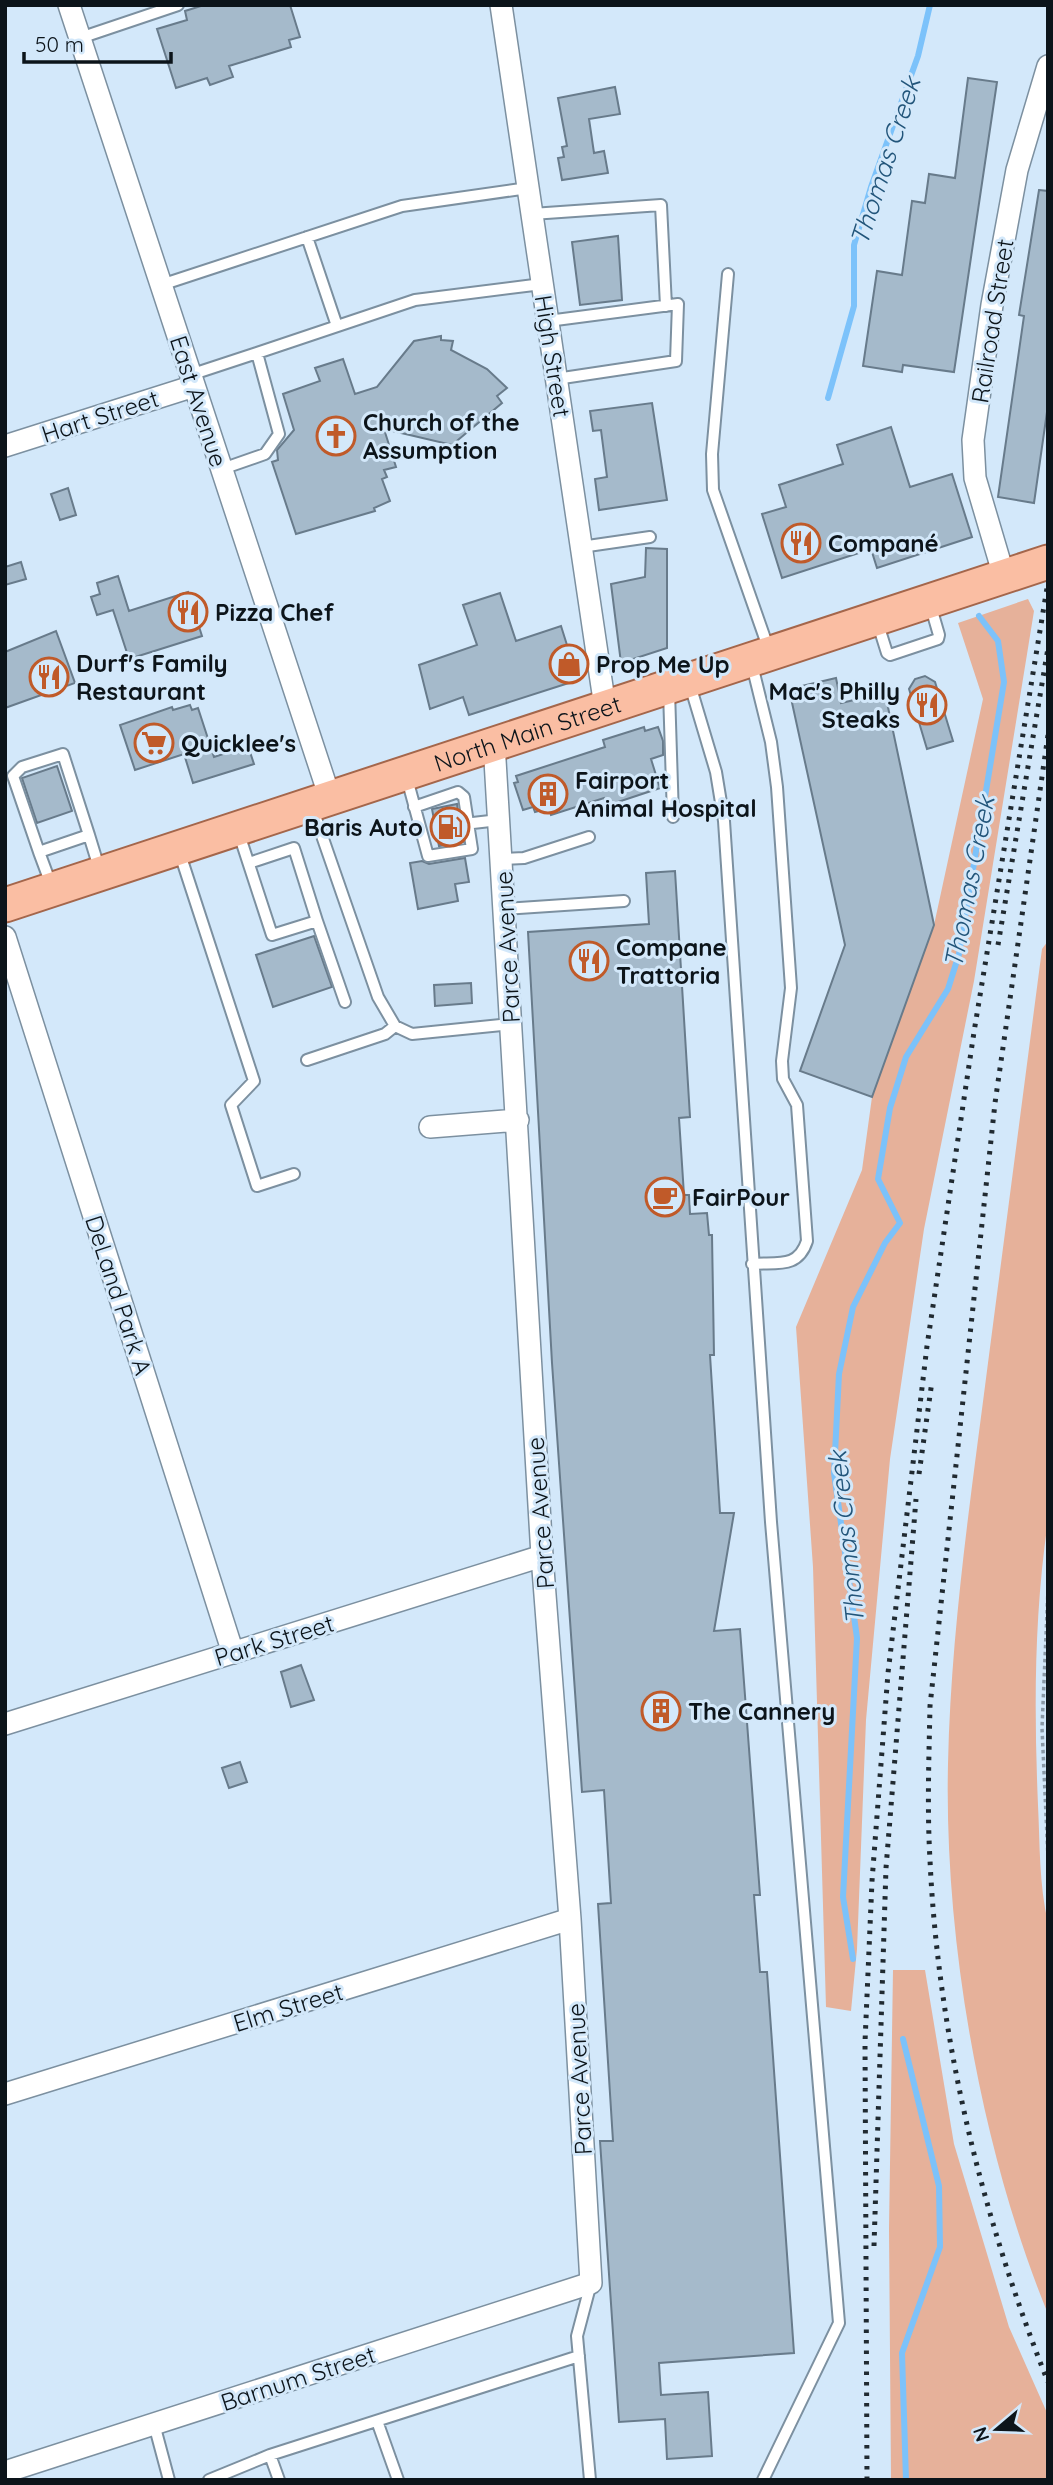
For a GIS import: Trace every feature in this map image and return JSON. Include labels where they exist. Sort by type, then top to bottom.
[{"type":"main road","name":"North Main Street","points":[[5,905],[1048,562]]},
{"type":"street","name":"East Avenue","points":[[69,5],[222,470],[321,801]]},
{"type":"street","name":"High Street","points":[[501,5],[605,706]]},
{"type":"street","name":"Railroad Street","points":[[1004,576],[975,478],[973,440],[992,304],[1017,170],[1048,66]]},
{"type":"street","name":"Hart Street","points":[[5,446],[192,381]]},
{"type":"street","name":"Parce Avenue","points":[[494,743],[542,1556],[570,1919],[591,2283]]},
{"type":"street","name":"DeLand Park A","points":[[5,937],[233,1653]]},
{"type":"street","points":[[430,1127],[518,1120]]},
{"type":"street","name":"Park Street","points":[[5,1724],[542,1556]]},
{"type":"street","name":"Elm Street","points":[[5,2094],[570,1919]]},
{"type":"street","name":"Barnum Street","points":[[5,2472],[591,2283]]},
{"type":"lane","points":[[79,38],[178,5]]},
{"type":"lane","points":[[161,285],[402,206],[528,188]]},
{"type":"lane","points":[[532,215],[661,205],[666,306]]},
{"type":"lane","points":[[307,237],[337,326]]},
{"type":"lane","points":[[728,274],[712,454],[713,490],[760,656],[778,787],[791,988],[782,1061],[783,1079],[797,1105],[807,1241],[802,1256],[795,1261],[752,1264]]},
{"type":"lane","points":[[192,381],[257,353],[415,300],[542,284]]},
{"type":"lane","points":[[548,321],[678,304],[676,361],[556,379]]},
{"type":"lane","points":[[222,470],[265,454],[279,434],[257,353]]},
{"type":"lane","points":[[581,547],[650,537]]},
{"type":"lane","points":[[673,817],[679,682]]},
{"type":"lane","points":[[679,682],[716,772],[724,821],[752,1264],[839,2323],[763,2480]]},
{"type":"lane","points":[[53,889],[13,776],[22,767],[63,754],[101,874]]},
{"type":"lane","points":[[405,773],[428,856],[471,849],[464,797],[457,792],[415,807]]},
{"type":"lane","points":[[321,801],[378,998],[395,1026],[412,1034],[511,1024]]},
{"type":"lane","points":[[466,823],[499,820]]},
{"type":"lane","points":[[237,828],[272,935],[317,921]]},
{"type":"lane","points":[[421,831],[435,828]]},
{"type":"lane","points":[[39,852],[89,835]]},
{"type":"lane","points":[[502,859],[524,858],[589,837]]},
{"type":"lane","points":[[178,848],[254,1080],[231,1105],[257,1186],[294,1174]]},
{"type":"lane","points":[[248,863],[294,848],[345,1002]]},
{"type":"lane","points":[[505,909],[624,901]]},
{"type":"lane","points":[[307,1060],[385,1034],[395,1026]]},
{"type":"lane","points":[[590,2480],[577,2336],[591,2283]]},
{"type":"lane","points":[[209,2480],[270,2455],[579,2356]]},
{"type":"lane","points":[[377,2421],[397,2480]]},
{"type":"lane","points":[[154,2424],[169,2480]]},
{"type":"lane","points":[[270,2455],[279,2480]]},
{"type":"path","points":[[1048,1589],[1042,1728],[1048,1858]]},
{"type":"shaded area","points":[[1028,599],[1034,611],[974,981],[924,1229],[890,1459],[866,1720],[857,1949],[851,2011],[826,2007],[813,1567],[796,1327],[862,1170],[872,1097],[934,925],[983,699],[958,623]]},
{"type":"shaded area","points":[[1048,941],[1048,1521],[1040,1592],[1036,1698],[1040,1864],[1048,1923],[1048,2314],[1024,2251],[1004,2184],[971,2044],[953,1902],[948,1832],[948,1764],[957,1613],[969,1513],[1042,949]]},
{"type":"shaded area","points":[[893,1970],[925,1970],[954,2144],[1009,2327],[1048,2415],[1048,2480],[891,2480],[889,2229]]},
{"type":"building","points":[[204,5],[290,5],[300,37],[289,40],[291,47],[229,66],[233,77],[210,85],[207,78],[176,88],[157,29],[187,20],[185,11]]},
{"type":"building","points":[[968,78],[997,82],[954,372],[903,365],[902,372],[863,366],[877,271],[902,275],[912,201],[925,203],[929,174],[955,178]]},
{"type":"building","points":[[615,87],[620,114],[589,119],[594,153],[604,151],[608,173],[562,180],[558,158],[564,157],[562,147],[567,146],[558,98]]},
{"type":"building","points":[[1039,190],[1048,191],[1048,405],[1034,503],[998,497],[1024,316],[1019,315]]},
{"type":"building","points":[[618,236],[622,300],[580,305],[572,242]]},
{"type":"building","name":"Church of the Assumption","points":[[441,336],[441,340],[453,341],[451,350],[487,369],[507,388],[497,396],[502,403],[452,445],[384,429],[396,467],[384,470],[387,477],[382,479],[390,501],[374,508],[375,511],[296,534],[272,462],[278,460],[277,450],[294,430],[283,394],[320,381],[315,368],[343,359],[355,394],[377,387],[414,341]]},
{"type":"building","points":[[652,403],[667,500],[599,510],[595,479],[607,477],[601,430],[593,431],[590,411]]},
{"type":"building","points":[[891,427],[910,487],[952,474],[972,537],[877,568],[871,549],[782,578],[762,514],[786,507],[779,485],[843,464],[837,445]]},
{"type":"building","points":[[68,488],[76,515],[60,520],[51,494]]},
{"type":"building","points":[[646,548],[667,549],[667,648],[621,663],[611,584],[645,577]]},
{"type":"building","points":[[21,562],[26,579],[5,585],[5,567]]},
{"type":"building","points":[[118,576],[129,611],[188,592],[202,636],[129,659],[113,610],[97,615],[91,597],[100,594],[97,583]]},
{"type":"building","points":[[500,593],[516,641],[561,626],[578,680],[469,715],[463,697],[430,709],[419,665],[477,645],[463,605]]},
{"type":"building","points":[[56,631],[75,683],[5,708],[5,652]]},
{"type":"building","points":[[925,676],[935,682],[953,741],[927,749],[909,689],[915,679]]},
{"type":"building","points":[[836,678],[841,703],[885,693],[934,925],[872,1097],[800,1071],[845,945],[789,689]]},
{"type":"building","name":"Quicklee's","points":[[190,705],[192,710],[198,708],[214,757],[248,746],[254,764],[193,783],[184,754],[135,770],[120,725],[172,707],[173,710]]},
{"type":"building","points":[[644,727],[645,731],[658,727],[663,741],[663,755],[651,759],[660,788],[606,806],[604,798],[551,815],[549,808],[535,812],[533,807],[523,810],[514,783],[518,782],[516,776],[605,747],[603,740]]},
{"type":"building","points":[[57,766],[72,811],[37,823],[22,778]]},
{"type":"building","points":[[457,804],[459,818],[456,826],[461,831],[463,842],[439,846],[432,809]]},
{"type":"building","points":[[465,858],[469,882],[455,884],[458,901],[418,909],[410,863],[422,861],[429,864]]},
{"type":"building","name":"The Cannery","points":[[675,871],[690,1117],[679,1118],[684,1195],[689,1195],[690,1214],[707,1213],[709,1235],[712,1235],[714,1355],[710,1355],[720,1513],[734,1513],[714,1631],[740,1629],[760,1895],[754,1895],[760,1972],[767,1972],[794,2353],[659,2363],[661,2395],[708,2392],[712,2456],[667,2459],[665,2419],[619,2422],[600,2141],[613,2141],[598,1904],[611,1903],[604,1790],[582,1792],[552,1363],[528,932],[649,924],[646,873]]},
{"type":"building","points":[[314,936],[332,987],[273,1007],[256,955]]},
{"type":"building","points":[[471,983],[472,1003],[435,1006],[434,985]]},
{"type":"building","points":[[301,1665],[314,1700],[291,1707],[281,1672]]},
{"type":"building","points":[[240,1762],[247,1782],[229,1788],[222,1768]]},
{"type":"waterway","name":"Thomas Creek","points":[[828,398],[854,306],[854,245],[871,187],[918,56],[930,5]]},
{"type":"waterway","name":"Thomas Creek","points":[[853,1959],[843,1897],[857,1638],[834,1473],[839,1374],[853,1307],[885,1243],[900,1223],[878,1179],[890,1108],[906,1057],[948,989],[959,954],[1004,682],[998,641],[979,616]]},
{"type":"waterway","name":"Thomas Creek","points":[[903,2039],[939,2186],[940,2247],[902,2353],[906,2480]]},
{"type":"railway","points":[[867,2480],[865,2042],[872,1881],[888,1673],[927,1346],[974,1032],[1048,582]]},
{"type":"railway","points":[[998,945],[1048,648]]},
{"type":"railway","points":[[1048,735],[995,1103],[930,1706],[928,1802],[935,1926],[953,2059],[967,2126],[1003,2256],[1048,2382]]},
{"type":"railway","points":[[919,1474],[932,1381]]},
{"type":"railway","points":[[874,2246],[886,1868],[916,1499]]},
{"type":"place","name":"Church of the Assumption","points":[[336,436]]},
{"type":"place","name":"Compané","points":[[801,543]]},
{"type":"place","name":"Pizza Chef","points":[[188,612]]},
{"type":"place","name":"Prop Me Up","points":[[569,664]]},
{"type":"place","name":"Durf's Family Restaurant","points":[[49,677]]},
{"type":"place","name":"Mac's Philly Steaks","points":[[927,705]]},
{"type":"place","name":"Quicklee's","points":[[154,743]]},
{"type":"place","name":"Fairport Animal Hospital","points":[[548,794]]},
{"type":"place","name":"Baris Auto","points":[[450,827]]},
{"type":"place","name":"Compane Trattoria","points":[[589,961]]},
{"type":"place","name":"FairPour","points":[[665,1197]]},
{"type":"place","name":"The Cannery","points":[[661,1711]]}]
